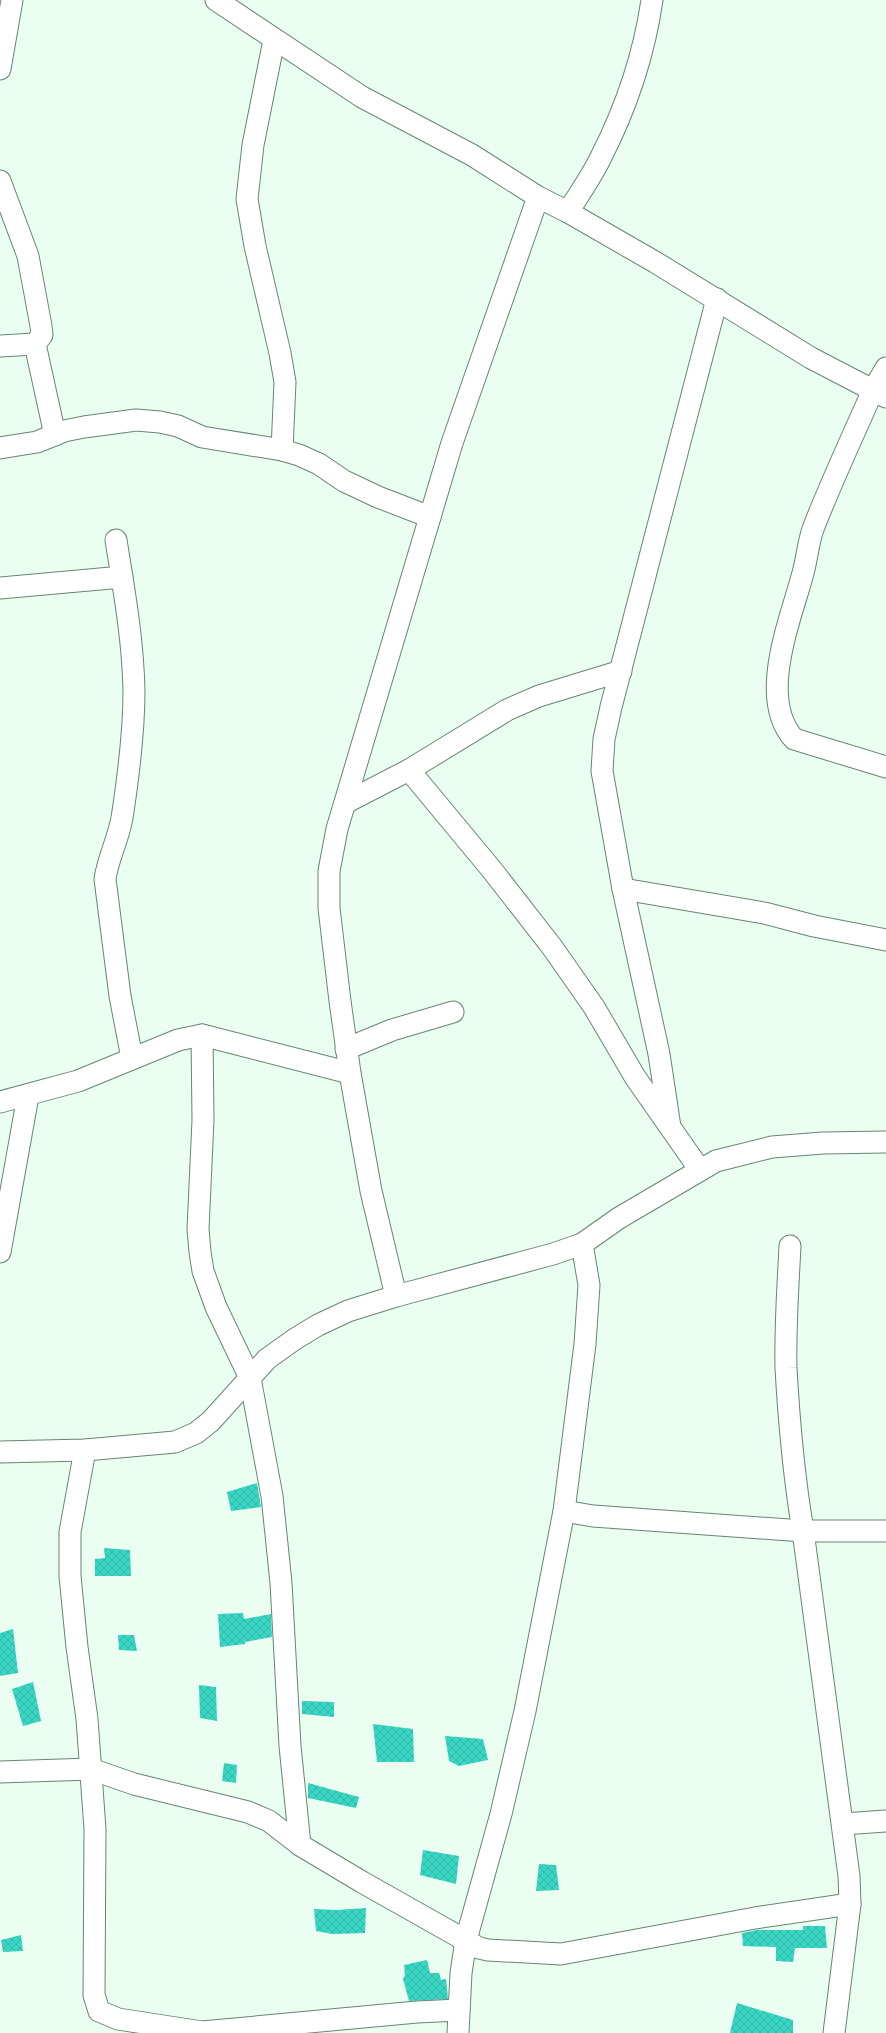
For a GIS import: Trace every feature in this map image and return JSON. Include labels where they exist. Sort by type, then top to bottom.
[{"type":"street","points":[[0,69],[12,0]]},
{"type":"street","points":[[216,0],[274,40],[362,97],[472,155],[538,197],[568,212],[717,299],[811,358],[880,393]]},
{"type":"street","points":[[568,212],[601,157],[633,84],[648,32],[652,0]]},
{"type":"street","points":[[274,40],[253,145],[248,199],[256,254],[280,353],[285,382],[282,450]]},
{"type":"street","points":[[0,181],[28,256],[42,335],[35,344],[0,346]]},
{"type":"street","points":[[396,1296],[371,1191],[346,1049],[329,908],[329,870],[332,849],[452,443],[538,197]]},
{"type":"street","points":[[670,1128],[659,1054],[623,888],[602,771],[604,739],[645,569],[717,299]]},
{"type":"street","points":[[35,344],[55,435]]},
{"type":"street","points":[[886,368],[880,393],[812,531],[803,573],[784,635],[777,686],[780,709],[786,730],[794,739],[886,767]]},
{"type":"street","points":[[0,448],[37,442],[84,427],[136,420],[178,426],[202,437],[282,450],[299,455],[319,464],[344,481],[378,497],[430,517]]},
{"type":"street","points":[[116,540],[129,622],[134,691],[129,758],[122,818],[116,845],[107,866],[105,879],[120,996],[132,1058]]},
{"type":"street","points":[[0,588],[122,577]]},
{"type":"street","points":[[346,803],[408,770],[507,710],[539,696],[621,671]]},
{"type":"street","points":[[408,770],[492,870],[552,947],[594,1007],[634,1078],[700,1170]]},
{"type":"street","points":[[623,888],[764,913],[814,926],[886,940]]},
{"type":"street","points":[[346,1049],[392,1030],[453,1012]]},
{"type":"street","points":[[202,1036],[203,1120],[198,1229],[200,1252],[203,1271],[216,1307],[250,1378],[272,1496],[281,1582],[290,1746],[300,1845]]},
{"type":"street","points":[[0,1102],[28,1096],[78,1081],[178,1040],[202,1036],[350,1073]]},
{"type":"street","points":[[0,1252],[28,1096]]},
{"type":"street","points":[[0,1452],[84,1450],[175,1442],[196,1433],[211,1421],[267,1359],[318,1325],[348,1311],[396,1296],[546,1256],[582,1244],[619,1218],[716,1161],[772,1146],[823,1143],[886,1142]]},
{"type":"street","points":[[458,2033],[461,1973],[466,1940],[501,1814],[518,1741],[564,1511],[585,1344],[589,1285],[582,1244]]},
{"type":"street","points":[[790,1246],[786,1367],[797,1497],[804,1531],[849,1876],[850,1904],[834,2033]]},
{"type":"street","points":[[84,1450],[70,1532],[70,1576],[91,1769],[95,1829],[94,1995],[99,2011],[118,2019],[202,2032],[417,2012],[459,2010]]},
{"type":"street","points":[[564,1511],[593,1516],[804,1531],[886,1531]]},
{"type":"street","points":[[0,1772],[91,1769],[134,1784],[248,1812],[269,1821],[300,1845],[362,1882],[479,1948],[488,1950],[561,1954],[748,1920],[850,1904]]},
{"type":"street","points":[[843,1824],[886,1821]]},
{"type":"building","points":[[257,1483],[261,1507],[231,1511],[227,1492]]},
{"type":"building","points":[[104,1548],[130,1550],[131,1576],[95,1576],[95,1559],[105,1558]]},
{"type":"building","points":[[243,1613],[244,1619],[271,1614],[272,1637],[245,1642],[245,1644],[220,1647],[218,1614]]},
{"type":"building","points":[[13,1629],[18,1673],[0,1676],[0,1633]]},
{"type":"building","points":[[118,1635],[134,1635],[137,1651],[119,1650]]},
{"type":"building","points":[[33,1682],[41,1721],[23,1726],[12,1689]]},
{"type":"building","points":[[199,1685],[216,1687],[217,1721],[200,1718]]},
{"type":"building","points":[[302,1701],[334,1702],[334,1717],[302,1714]]},
{"type":"building","points":[[373,1724],[413,1729],[414,1762],[377,1762]]},
{"type":"building","points":[[445,1736],[483,1739],[488,1760],[459,1766],[449,1761]]},
{"type":"building","points":[[224,1763],[237,1765],[236,1783],[222,1781]]},
{"type":"building","points":[[308,1783],[359,1797],[356,1808],[308,1798]]},
{"type":"building","points":[[423,1850],[459,1856],[456,1884],[420,1875]]},
{"type":"building","points":[[539,1864],[556,1865],[559,1890],[536,1891]]},
{"type":"building","points":[[366,1908],[365,1933],[332,1934],[316,1931],[314,1909],[336,1910]]},
{"type":"building","points":[[803,1926],[825,1926],[827,1948],[795,1948],[793,1962],[776,1961],[776,1947],[743,1946],[742,1933],[757,1930],[803,1930]]},
{"type":"building","points":[[21,1935],[23,1951],[3,1952],[1,1940]]},
{"type":"building","points":[[427,1960],[430,1973],[439,1973],[441,1980],[446,1979],[448,1999],[409,2001],[403,1979],[405,1975],[404,1965]]},
{"type":"building","points":[[737,2003],[793,2020],[793,2033],[730,2033]]}]
